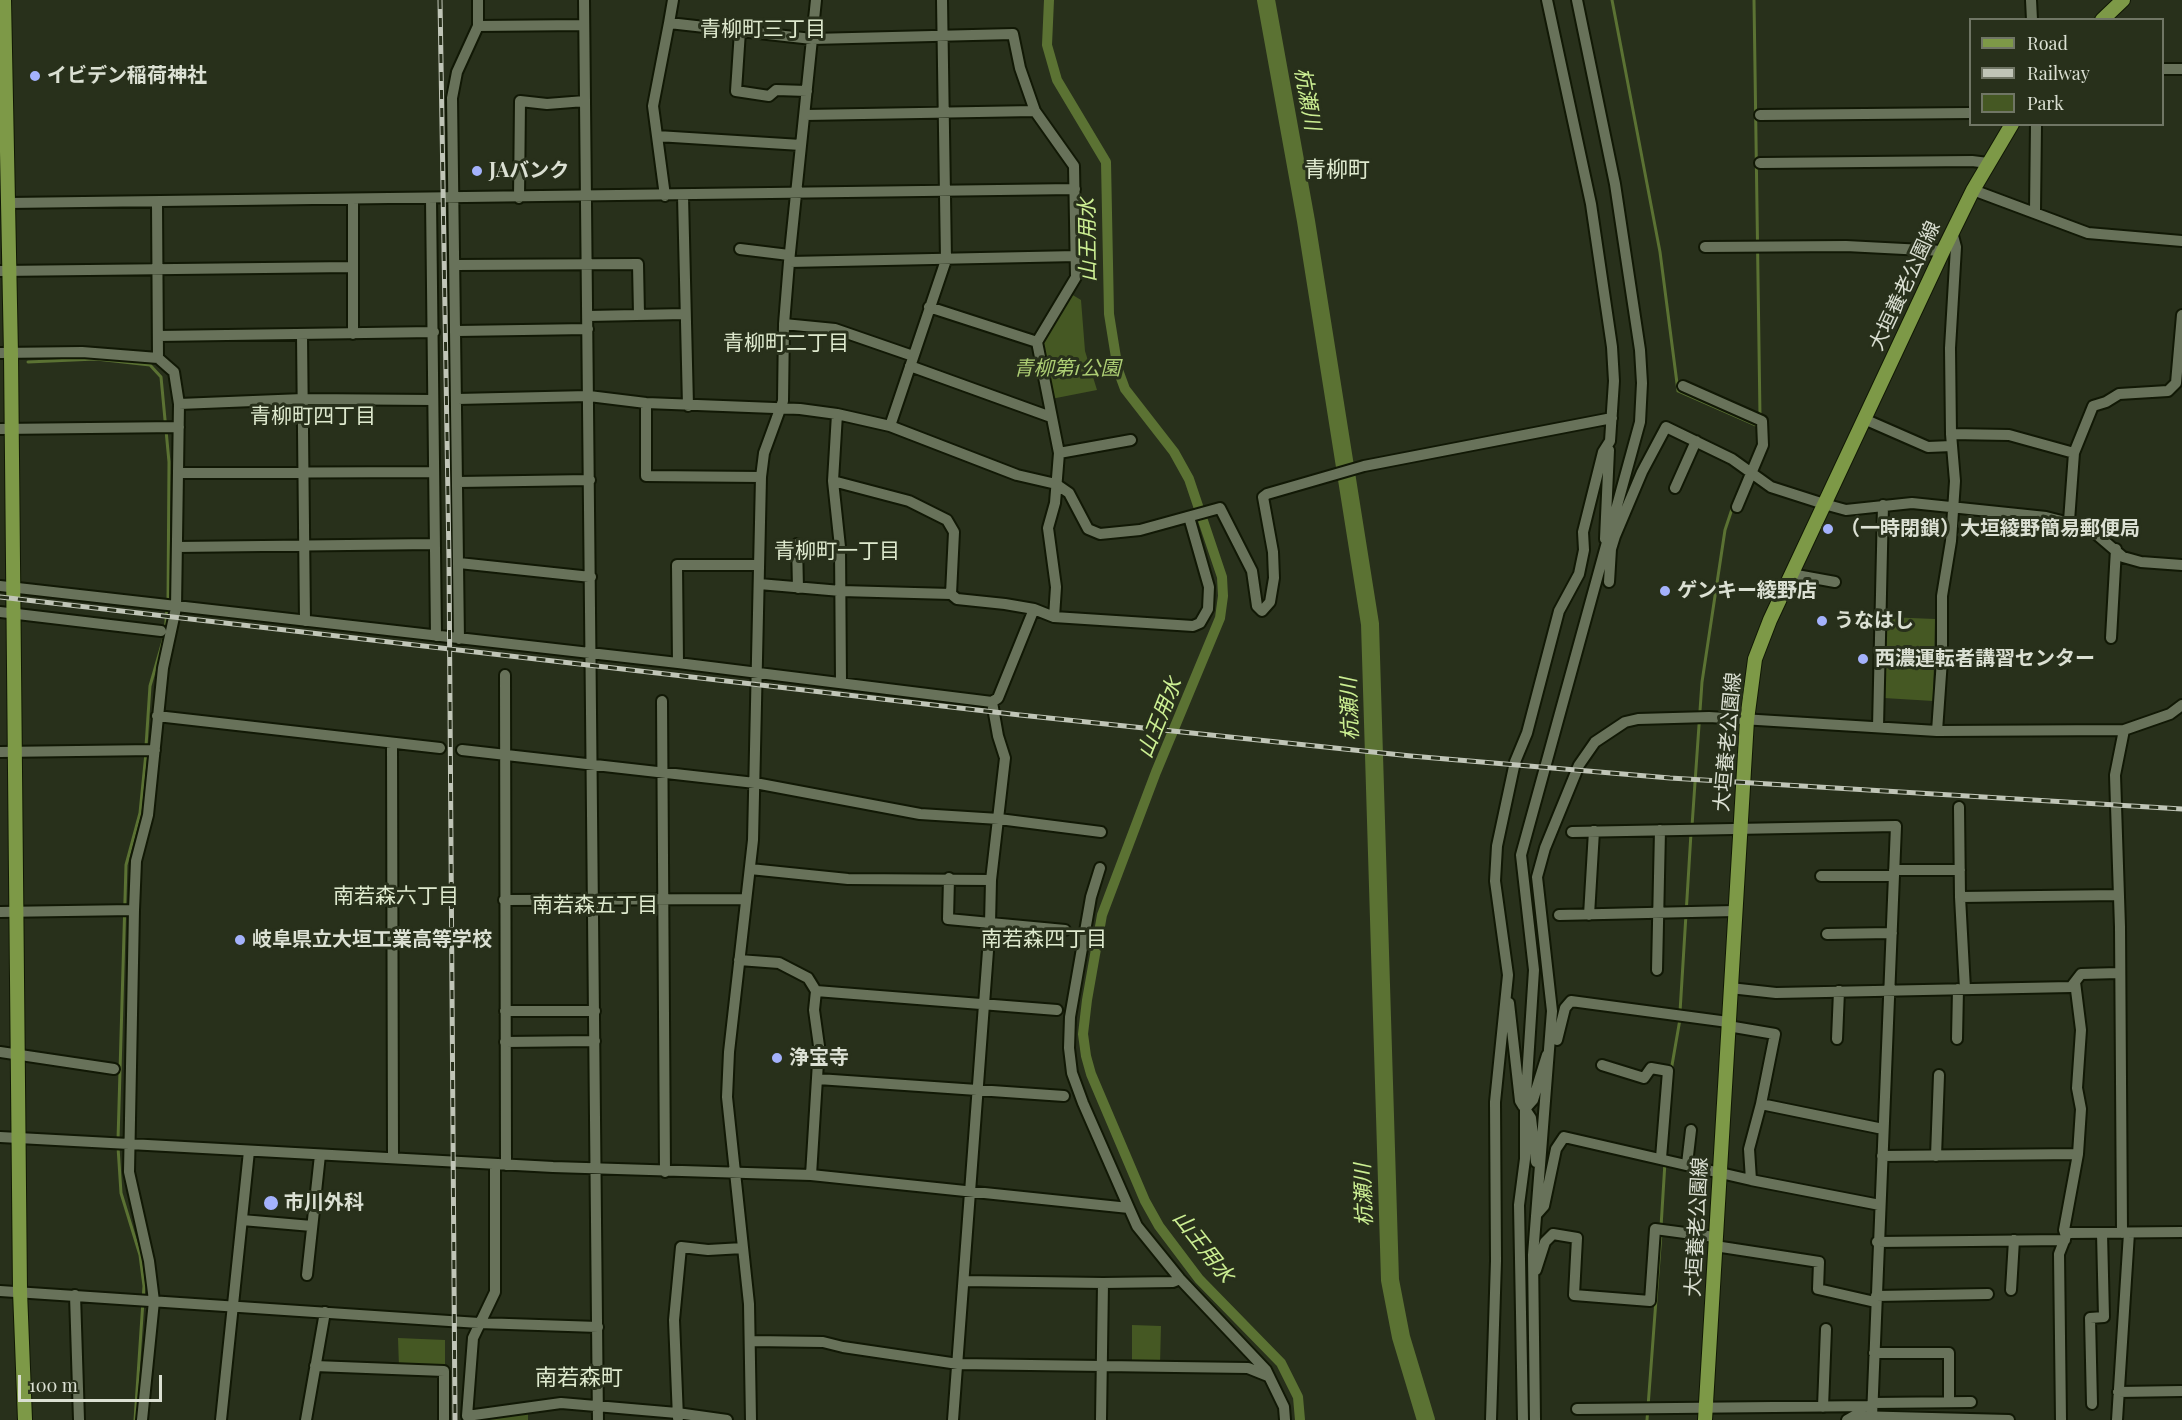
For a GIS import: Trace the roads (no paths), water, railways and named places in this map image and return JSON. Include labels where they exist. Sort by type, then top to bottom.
[{"type":"main road","points":[[4,0],[3,170],[8,203],[5,271],[6,587],[15,752],[20,1291],[26,1420]]},
{"type":"main road","points":[[2104,18],[2123,0]]},
{"type":"main road","name":"大垣養老公園線","points":[[1705,1415],[1747,720],[1755,659],[1791,574],[1952,232],[1973,190],[2011,126]]},
{"type":"street","points":[[459,639],[457,331],[452,98],[457,72],[478,26],[478,0]]},
{"type":"street","points":[[584,0],[598,1420]]},
{"type":"street","points":[[665,196],[653,106],[673,0]]},
{"type":"street","points":[[751,1420],[752,1341],[727,1097],[750,869],[755,783],[761,477],[764,453],[783,401],[784,324],[789,259],[816,0]]},
{"type":"street","points":[[890,426],[946,260],[942,0]]},
{"type":"street","points":[[1547,0],[1590,204],[1612,347],[1612,418],[1604,533],[1609,547],[1609,582]]},
{"type":"street","points":[[1523,1420],[1519,1205],[1525,1159],[1525,1109],[1534,970],[1521,855],[1609,547],[1640,422],[1642,367],[1615,184],[1577,0]]},
{"type":"street","points":[[2031,0],[2032,18]]},
{"type":"street","points":[[669,23],[812,39],[1013,34],[1020,68],[1035,111],[1074,166],[1076,277],[1073,286],[1037,342],[1059,453],[1055,503],[1048,528],[1056,587],[1054,617]]},
{"type":"street","points":[[478,26],[585,24]]},
{"type":"street","points":[[740,31],[736,91],[769,96],[776,90],[807,91]]},
{"type":"street","points":[[2164,69],[2182,69]]},
{"type":"street","points":[[519,198],[520,101],[547,104],[585,101]]},
{"type":"street","points":[[805,116],[1035,111]]},
{"type":"street","points":[[1760,116],[1969,113]]},
{"type":"street","points":[[2035,211],[2036,126]]},
{"type":"street","points":[[657,136],[801,145]]},
{"type":"street","points":[[1760,163],[1972,160],[1988,163]]},
{"type":"street","points":[[8,203],[586,198],[1075,189]]},
{"type":"street","points":[[1973,190],[2035,211],[2088,233],[2182,241]]},
{"type":"street","points":[[683,196],[688,406]]},
{"type":"street","points":[[431,199],[436,636]]},
{"type":"street","points":[[353,201],[353,334]]},
{"type":"street","points":[[157,203],[158,358]]},
{"type":"street","points":[[1936,731],[1942,660],[1942,596],[1954,506],[1950,348],[1956,247],[1952,232]]},
{"type":"street","points":[[1705,247],[1846,246],[1943,251]]},
{"type":"street","points":[[740,249],[789,259],[946,260],[1077,256]]},
{"type":"street","points":[[456,265],[638,264],[639,315]]},
{"type":"street","points":[[5,271],[352,267]]},
{"type":"street","points":[[929,307],[1037,342]]},
{"type":"street","points":[[588,316],[685,314]]},
{"type":"street","points":[[2069,521],[2074,453],[2093,406],[2106,402],[2119,394],[2168,391],[2179,383],[2182,315]]},
{"type":"street","points":[[784,324],[836,329],[1051,417]]},
{"type":"street","points":[[457,331],[588,329]]},
{"type":"street","points":[[158,336],[434,332]]},
{"type":"street","points":[[302,335],[306,621]]},
{"type":"street","points":[[5,353],[82,352],[158,358],[174,372],[179,404],[171,427],[180,473],[176,608],[163,668],[157,716],[148,750],[148,815],[136,861],[128,910],[127,1144],[130,1180],[149,1261],[142,1420]]},
{"type":"street","points":[[1683,386],[1762,422],[1763,445],[1737,507]]},
{"type":"street","points":[[457,399],[589,396],[646,403],[780,408],[837,414],[890,426],[1017,475],[1056,484],[1069,493],[1088,529],[1100,534],[1140,530],[1220,508],[1251,572],[1257,606],[1262,611],[1270,603],[1274,578],[1273,552],[1263,497],[1331,473],[1612,418]]},
{"type":"street","points":[[179,404],[303,399],[433,400]]},
{"type":"street","points":[[646,403],[646,476],[761,477]]},
{"type":"street","points":[[837,414],[833,481],[840,547],[842,682]]},
{"type":"street","points":[[1864,419],[1928,447],[1952,447]]},
{"type":"street","points":[[6,428],[171,427]]},
{"type":"street","points":[[1609,547],[1642,472],[1666,427],[1752,472],[1771,487],[1846,510],[1912,503],[1954,506],[2069,521],[2089,528],[2123,556],[2141,562],[2182,565]]},
{"type":"street","points":[[1951,434],[2009,435],[2074,453]]},
{"type":"street","points":[[1059,453],[1131,440]]},
{"type":"street","points":[[1491,1420],[1495,1295],[1495,1101],[1508,960],[1495,881],[1500,828],[1515,762],[1527,733],[1559,611],[1579,574],[1584,550],[1583,532],[1603,452],[1610,441]]},
{"type":"street","points":[[1675,488],[1696,441]]},
{"type":"street","points":[[180,473],[434,472]]},
{"type":"street","points":[[458,482],[590,480]]},
{"type":"street","points":[[833,481],[909,501],[947,520],[954,532],[951,594]]},
{"type":"street","points":[[1878,727],[1883,505]]},
{"type":"street","points":[[759,584],[841,591],[951,594],[957,599],[1035,609],[1054,617],[1193,626],[1200,623],[1208,609],[1209,587],[1191,516]]},
{"type":"street","points":[[177,547],[434,544]]},
{"type":"street","points":[[797,544],[798,588]]},
{"type":"street","points":[[2111,638],[2116,549]]},
{"type":"street","points":[[459,563],[591,577]]},
{"type":"street","points":[[678,663],[677,565],[759,565]]},
{"type":"street","points":[[1791,574],[1835,582]]},
{"type":"street","points":[[6,587],[842,682],[992,702],[998,698],[1035,609]]},
{"type":"street","points":[[7,613],[161,631]]},
{"type":"street","points":[[505,675],[505,1042],[495,1292],[479,1323],[472,1347],[467,1416],[561,1403],[727,1420]]},
{"type":"street","points":[[662,701],[665,1172]]},
{"type":"street","points":[[953,1420],[990,924],[991,880],[1005,758],[992,702]]},
{"type":"street","points":[[1535,1420],[1533,1273],[1551,1048],[1552,999],[1538,905],[1537,877],[1545,848],[1579,765],[1595,742],[1625,722],[1638,719],[1709,717],[1936,731],[2124,730],[2170,714],[2182,705]]},
{"type":"street","points":[[157,716],[440,748]]},
{"type":"street","points":[[2117,1420],[2126,1233],[2115,775],[2124,730]]},
{"type":"street","points":[[392,743],[393,1158]]},
{"type":"street","points":[[0,752],[148,750]]},
{"type":"street","points":[[462,750],[755,783],[900,811],[999,819],[1101,832]]},
{"type":"street","points":[[1957,1039],[1962,989],[1959,807]]},
{"type":"street","points":[[1572,832],[1896,826],[1877,1242],[1872,1408]]},
{"type":"street","points":[[1657,970],[1660,830]]},
{"type":"street","points":[[1589,915],[1594,831]]},
{"type":"street","points":[[1100,868],[1091,897],[1070,1017],[1069,1048],[1072,1073],[1137,1226],[1180,1279],[1271,1378],[1284,1407],[1285,1420]]},
{"type":"street","points":[[750,869],[848,879],[991,880]]},
{"type":"street","points":[[1821,876],[1960,870]]},
{"type":"street","points":[[948,878],[948,919],[1065,930]]},
{"type":"street","points":[[1960,897],[2119,895]]},
{"type":"street","points":[[504,900],[746,899]]},
{"type":"street","points":[[0,912],[128,910]]},
{"type":"street","points":[[1560,915],[1735,911]]},
{"type":"street","points":[[1827,934],[1892,933]]},
{"type":"street","points":[[740,960],[779,963],[808,978],[816,991],[814,1010],[819,1046],[811,1175]]},
{"type":"street","points":[[1731,988],[1776,993],[2072,987],[2081,974],[2119,973]]},
{"type":"street","points":[[2061,1420],[2060,1254],[2065,1238],[2064,1230],[2078,1154],[2081,1109],[2077,1088],[2081,1030],[2075,982]]},
{"type":"street","points":[[1507,984],[1520,1101],[1532,1118],[1534,1159],[1540,1168]]},
{"type":"street","points":[[816,991],[1058,1010]]},
{"type":"street","points":[[1838,1039],[1839,991]]},
{"type":"street","points":[[1525,1109],[1533,1100],[1541,1067],[1557,1041],[1566,1008],[1572,1001],[1728,1024],[1775,1034],[1749,1149],[1752,1180]]},
{"type":"street","points":[[505,1011],[595,1011]]},
{"type":"street","points":[[505,1042],[595,1041]]},
{"type":"street","points":[[0,1052],[114,1069]]},
{"type":"street","points":[[1602,1065],[1644,1078],[1651,1068],[1668,1071],[1661,1158]]},
{"type":"street","points":[[1936,1156],[1939,1075]]},
{"type":"street","points":[[818,1079],[1064,1096]]},
{"type":"street","points":[[1761,1104],[1883,1129]]},
{"type":"street","points":[[1687,1164],[1691,1130]]},
{"type":"street","points":[[0,1137],[665,1172],[811,1175],[1129,1208]]},
{"type":"street","points":[[1536,1215],[1544,1206],[1556,1149],[1564,1137],[1752,1180],[1880,1205]]},
{"type":"street","points":[[221,1420],[249,1151]]},
{"type":"street","points":[[1882,1156],[2078,1154]]},
{"type":"street","points":[[306,1275],[320,1155]]},
{"type":"street","points":[[242,1220],[312,1226]]},
{"type":"street","points":[[1533,1273],[1537,1268],[1545,1242],[1553,1234],[1576,1238],[1574,1295],[1650,1300],[1655,1229],[1819,1262],[1818,1289],[1876,1299],[1988,1294]]},
{"type":"street","points":[[1877,1242],[2014,1240],[2065,1238],[2102,1233],[2182,1232]]},
{"type":"street","points":[[2092,1404],[2090,1318],[2104,1317],[2102,1233]]},
{"type":"street","points":[[2011,1290],[2014,1240]]},
{"type":"street","points":[[677,1416],[674,1320],[681,1247],[708,1250],[743,1248]]},
{"type":"street","points":[[964,1281],[1103,1283],[1173,1282],[1180,1279]]},
{"type":"street","points":[[1101,1420],[1103,1283]]},
{"type":"street","points":[[0,1291],[479,1323],[598,1327]]},
{"type":"street","points":[[75,1295],[80,1420]]},
{"type":"street","points":[[306,1420],[325,1312]]},
{"type":"street","points":[[1823,1407],[1826,1329]]},
{"type":"street","points":[[752,1341],[823,1342],[958,1364],[1248,1368],[1271,1378]]},
{"type":"street","points":[[1874,1353],[1949,1353],[1949,1402]]},
{"type":"street","points":[[315,1366],[444,1371],[444,1420]]},
{"type":"street","points":[[2118,1392],[2182,1391]]},
{"type":"street","points":[[1847,1420],[1872,1408],[1971,1402]]},
{"type":"street","points":[[1577,1409],[1705,1415],[1823,1407],[1872,1408],[1976,1420],[2009,1420]]},
{"type":"waterway","name":"山王用水","points":[[1049,0],[1047,45],[1057,80],[1106,162],[1109,314],[1118,370],[1125,389],[1174,452],[1189,479],[1222,577],[1223,596],[1220,618],[1156,772],[1102,915],[1083,1034],[1086,1056],[1091,1074],[1145,1201],[1159,1226],[1199,1279],[1281,1363],[1298,1397],[1300,1420]]},
{"type":"waterway","name":"杭瀬川","points":[[1266,0],[1306,221],[1370,624],[1390,1280],[1401,1337],[1426,1420]]},
{"type":"waterway","points":[[1612,0],[1660,252],[1678,391],[1760,427]]},
{"type":"waterway","points":[[1754,0],[1760,416]]},
{"type":"waterway","points":[[28,362],[96,359],[150,365],[161,377],[169,462],[168,602]]},
{"type":"waterway","points":[[1692,826],[1702,682],[1725,530],[1733,506]]},
{"type":"waterway","points":[[146,746],[150,686],[165,634],[167,608]]},
{"type":"waterway","points":[[118,1140],[126,865],[140,813],[146,753]]},
{"type":"waterway","points":[[1680,1012],[1691,833]]},
{"type":"waterway","points":[[1671,1071],[1680,1019]]},
{"type":"waterway","points":[[118,1147],[121,1193],[140,1255],[144,1286],[135,1420]]},
{"type":"waterway","points":[[1661,1227],[1665,1162]]},
{"type":"waterway","points":[[1647,1420],[1661,1233]]},
{"type":"railway","points":[[440,0],[449,560],[455,1420]]},
{"type":"railway","points":[[0,597],[1020,715],[1411,756],[1670,778],[2182,809]]},
{"type":"place","name":"イビデン稲荷神社","points":[[35,76]]},
{"type":"place","name":"JAバンク","points":[[477,171]]},
{"type":"place","name":"（一時閉鎖）大垣綾野簡易郵便局","points":[[1828,529]]},
{"type":"place","name":"ゲンキー綾野店","points":[[1665,591]]},
{"type":"place","name":"うなはし","points":[[1822,621]]},
{"type":"place","name":"西濃運転者講習センター","points":[[1863,659]]},
{"type":"place","name":"岐阜県立大垣工業高等学校","points":[[240,940]]},
{"type":"place","name":"浄宝寺","points":[[777,1058]]},
{"type":"place","name":"市川外科","points":[[271,1203]]},
{"type":"district","name":"青柳町三丁目","points":[[763,29]]},
{"type":"district","name":"青柳町","points":[[1337,170]]},
{"type":"district","name":"青柳町二丁目","points":[[786,343]]},
{"type":"district","name":"青柳町四丁目","points":[[313,416]]},
{"type":"district","name":"青柳町一丁目","points":[[837,551]]},
{"type":"district","name":"南若森六丁目","points":[[396,896]]},
{"type":"district","name":"南若森五丁目","points":[[595,905]]},
{"type":"district","name":"南若森四丁目","points":[[1044,939]]},
{"type":"district","name":"南若森町","points":[[579,1378]]},
{"type":"park label","name":"青柳第1公園","points":[[1067,369]]}]
